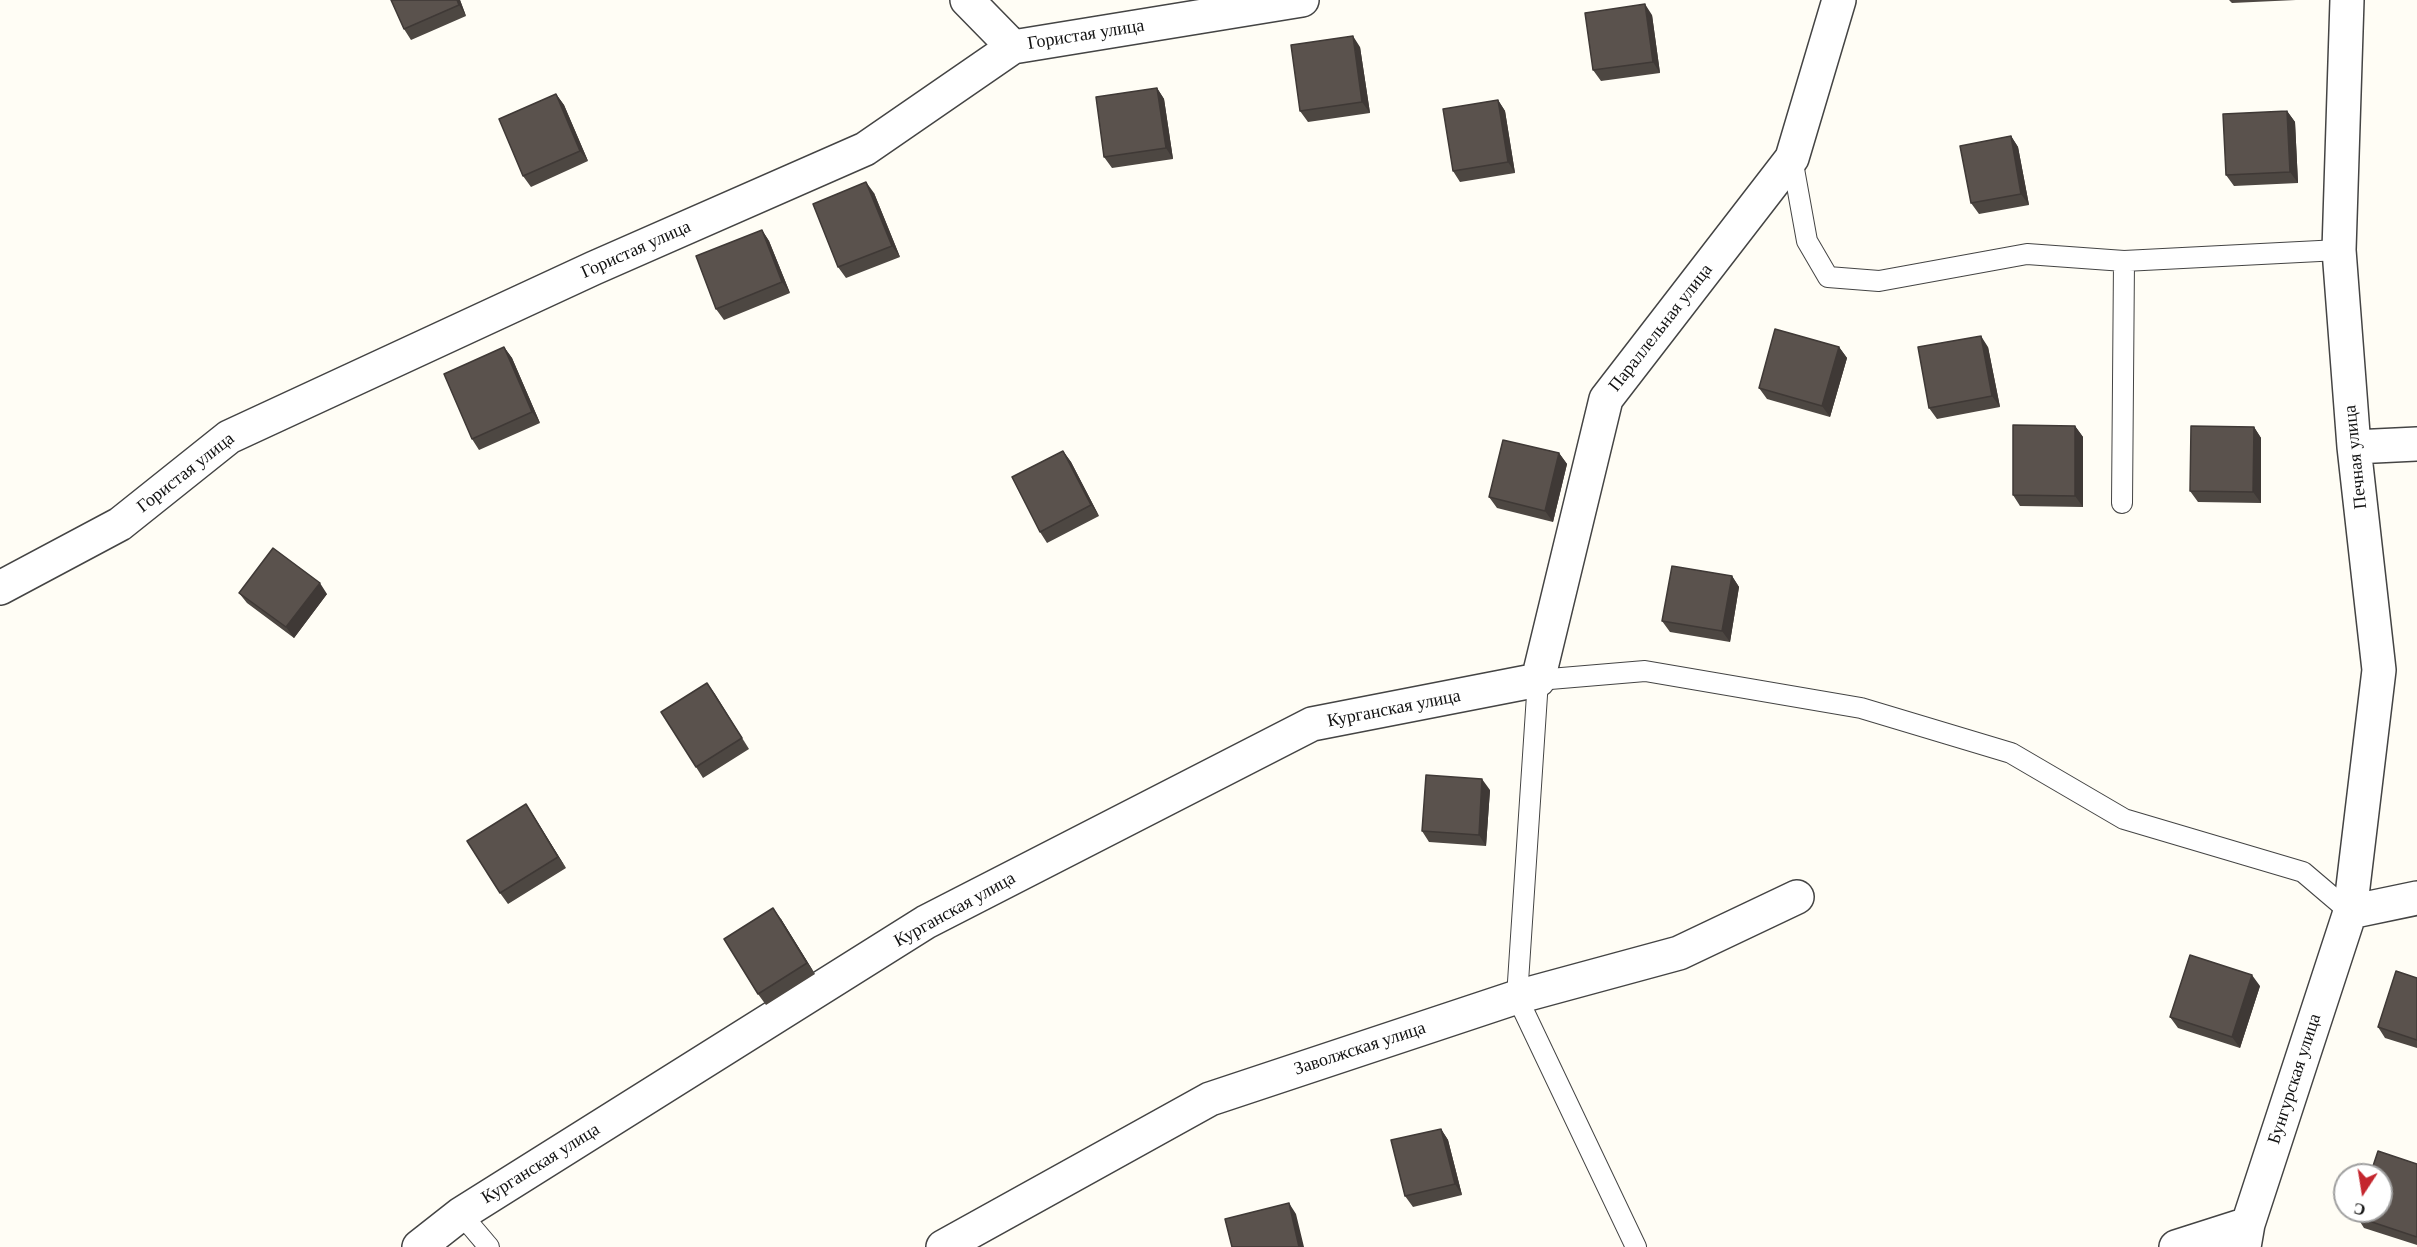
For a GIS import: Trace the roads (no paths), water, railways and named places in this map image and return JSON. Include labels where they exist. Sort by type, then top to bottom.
[{"type":"street","points":[[968,0],[1013,47]]},
{"type":"street","name":"Гористая улица","points":[[0,588],[120,524],[229,437],[594,268],[865,149],[1013,47],[1302,0]]},
{"type":"street","name":"Параллельная улица","points":[[1538,680],[1606,399],[1792,158],[1839,0]]},
{"type":"street","name":"Печная улица","points":[[2347,0],[2339,250],[2354,447],[2379,670],[2350,912]]},
{"type":"street","points":[[2354,447],[2417,444]]},
{"type":"street","name":"Курганская улица","points":[[419,1247],[461,1214],[926,922],[1312,724],[1538,680]]},
{"type":"street","name":"Заволжская улица","points":[[943,1247],[1210,1099],[1516,997],[1679,953],[1797,897]]},
{"type":"street","points":[[2350,912],[2417,898]]},
{"type":"street","name":"Бунгурская улица","points":[[2246,1236],[2350,912]]},
{"type":"street","points":[[2176,1247],[2246,1236]]},
{"type":"lane","points":[[1792,158],[1807,242],[1828,277],[1879,281],[2027,254],[2124,261],[2339,250]]},
{"type":"lane","points":[[2122,503],[2124,261]]},
{"type":"lane","points":[[1636,1247],[1516,997],[1538,680],[1645,671],[1861,708],[2011,753],[2124,819],[2304,872],[2350,912]]},
{"type":"lane","points":[[461,1214],[489,1247]]}]
